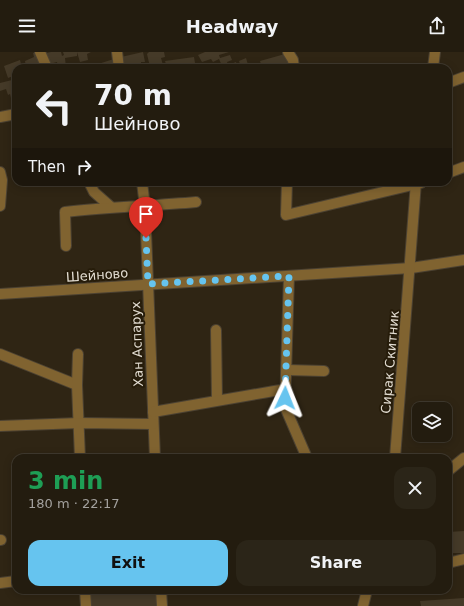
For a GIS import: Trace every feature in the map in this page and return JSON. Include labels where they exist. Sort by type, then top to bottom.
[{"type":"street","points":[[40,52],[45,64]]},
{"type":"street","points":[[118,52],[119,64]]},
{"type":"street","points":[[288,52],[293,60],[294,64]]},
{"type":"street","points":[[434,64],[435,52]]},
{"type":"street","points":[[452,82],[464,77]]},
{"type":"street","points":[[0,117],[12,115]]},
{"type":"street","points":[[452,172],[464,167]]},
{"type":"street","points":[[0,172],[2,180],[0,206]]},
{"type":"street","points":[[91,186],[94,192],[111,207]]},
{"type":"street","name":"Хан Аспарух","points":[[142,186],[145,207],[155,454]]},
{"type":"street","points":[[288,186],[286,215],[406,186]]},
{"type":"street","name":"Сирак Скитник","points":[[395,454],[418,186]]},
{"type":"street","points":[[66,246],[65,212],[111,207],[145,207],[196,202]]},
{"type":"street","name":"Шейново","points":[[0,294],[411,268],[464,260]]},
{"type":"street","points":[[289,276],[285,407],[305,454]]},
{"type":"street","points":[[216,330],[217,400]]},
{"type":"street","points":[[0,354],[77,384]]},
{"type":"street","points":[[78,354],[77,384],[80,454]]},
{"type":"street","points":[[287,370],[324,371]]},
{"type":"street","points":[[153,412],[286,389]]},
{"type":"street","points":[[0,426],[79,423],[153,424]]},
{"type":"street","points":[[452,468],[464,458]]},
{"type":"street","points":[[452,562],[464,559]]},
{"type":"street","points":[[0,583],[12,582]]},
{"type":"street","points":[[85,594],[86,606]]},
{"type":"street","points":[[161,594],[162,606]]},
{"type":"building","points":[[36,52],[42,64],[25,64],[25,61],[34,57],[33,53]]},
{"type":"building","points":[[61,52],[62,56],[64,55],[63,52],[77,52],[77,56],[65,58],[66,64],[57,64],[57,62],[50,64],[46,53]]},
{"type":"building","points":[[77,52],[91,52],[87,54],[88,60],[80,62]]},
{"type":"building","points":[[143,52],[145,62],[141,62],[141,64],[122,64],[121,57]]},
{"type":"building","points":[[149,52],[164,52],[165,57],[161,58],[163,64],[149,64],[147,54]]},
{"type":"building","points":[[205,52],[229,52],[219,55],[220,58],[230,55],[232,60],[227,62],[228,64],[221,64],[219,59],[213,62],[211,59],[202,62],[198,55]]},
{"type":"building","points":[[285,54],[291,64],[261,64],[260,61]]},
{"type":"building","points":[[194,57],[195,63],[166,64],[165,61]]},
{"type":"building","points":[[117,58],[117,64],[98,64]]},
{"type":"building","points":[[246,58],[248,64],[240,64],[239,61]]},
{"type":"building","points":[[20,60],[21,64],[12,64],[12,76],[8,78],[4,66]]},
{"type":"building","points":[[12,80],[12,102],[10,94],[8,95],[6,89],[0,91],[0,83]]},
{"type":"building","points":[[464,531],[464,553],[452,553],[452,532]]},
{"type":"building","points":[[160,594],[160,606],[90,606],[90,595]]},
{"type":"building","points":[[464,598],[464,606],[421,606],[420,601]]},
{"type":"route","points":[[146,238],[148,284],[289,276],[285,398]]}]
